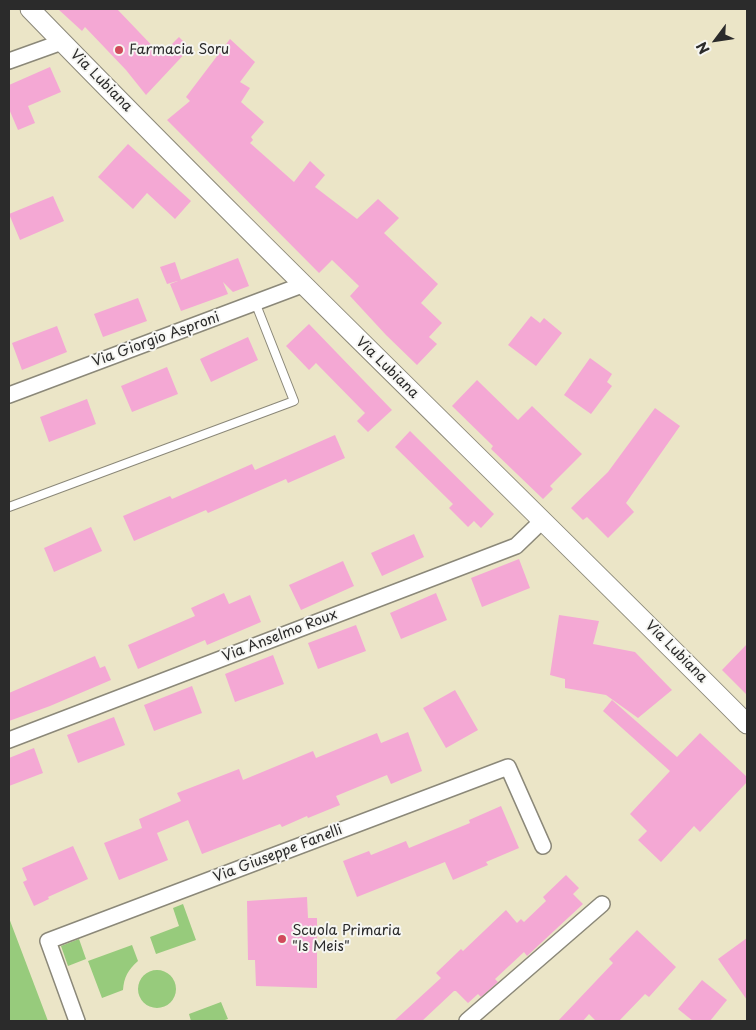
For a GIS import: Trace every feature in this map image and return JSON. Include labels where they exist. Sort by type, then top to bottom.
[{"type":"street","name":"Via Lubiana","points":[[30,9],[302,285],[543,520],[747,724]]},
{"type":"street","points":[[9,61],[62,42]]},
{"type":"street","name":"Via Giorgio Asproni","points":[[9,395],[302,285]]},
{"type":"street","name":"Via Anselmo Roux","points":[[9,740],[516,546],[543,520]]},
{"type":"street","name":"Via Giuseppe Fanelli","points":[[77,1021],[48,941],[434,795],[508,768],[543,846]]},
{"type":"street","points":[[467,1021],[602,904]]},
{"type":"lane","points":[[9,507],[294,401],[256,302]]},
{"type":"green space","points":[[183,904],[196,940],[156,954],[150,937],[179,926],[173,908]]},
{"type":"green space","points":[[9,918],[48,1021],[9,1021]]},
{"type":"green space","points":[[79,939],[86,959],[68,966],[61,946]]},
{"type":"green space","points":[[132,945],[138,961],[127,974],[123,990],[102,998],[88,961]]},
{"type":"green space","points":[[157,970],[164,971],[170,976],[175,982],[175,996],[170,1002],[164,1007],[157,1008],[150,1007],[144,1002],[139,996],[138,989],[139,982],[144,976],[150,971]]},
{"type":"green space","points":[[221,1002],[228,1019],[222,1021],[191,1021],[189,1014]]},
{"type":"building","points":[[58,9],[117,9],[161,55],[179,37],[190,48],[146,95],[126,70],[85,27],[82,31]]},
{"type":"building","points":[[230,39],[255,62],[240,82],[250,88],[241,102],[264,122],[251,137],[253,140],[250,143],[294,182],[310,161],[325,175],[315,187],[357,219],[378,199],[399,218],[384,233],[438,284],[421,303],[442,323],[429,337],[437,344],[417,365],[350,296],[359,286],[332,260],[319,273],[167,120],[190,101],[186,97]]},
{"type":"building","points":[[50,67],[61,92],[28,106],[35,123],[18,130],[9,109],[9,85]]},
{"type":"building","points":[[128,144],[191,201],[175,219],[147,193],[133,209],[98,177]]},
{"type":"building","points":[[53,196],[64,221],[20,240],[9,214]]},
{"type":"building","points":[[238,258],[249,286],[233,292],[223,282],[228,294],[181,311],[170,284]]},
{"type":"building","points":[[175,262],[181,280],[167,284],[160,267]]},
{"type":"building","points":[[138,298],[147,321],[103,337],[94,314]]},
{"type":"building","points":[[531,316],[540,323],[544,318],[562,333],[536,366],[508,345]]},
{"type":"building","points":[[309,324],[392,410],[368,432],[357,421],[365,413],[316,363],[309,370],[286,346]]},
{"type":"building","points":[[57,326],[67,352],[22,370],[12,343]]},
{"type":"building","points":[[248,337],[258,360],[211,382],[200,359]]},
{"type":"building","points":[[590,358],[612,374],[607,382],[612,386],[591,414],[564,395]]},
{"type":"building","points":[[167,367],[178,394],[132,412],[121,386]]},
{"type":"building","points":[[477,380],[518,420],[532,406],[582,454],[550,486],[553,489],[543,499],[491,449],[493,446],[452,406]]},
{"type":"building","points":[[87,399],[96,424],[49,442],[40,417]]},
{"type":"building","points":[[655,408],[680,426],[626,503],[634,512],[608,538],[587,517],[583,520],[571,508],[608,472]]},
{"type":"building","points":[[410,431],[494,514],[481,528],[474,521],[468,527],[449,508],[453,504],[395,447]]},
{"type":"building","points":[[335,435],[345,458],[288,483],[286,479],[208,513],[206,510],[134,541],[123,516],[170,496],[172,499],[252,464],[255,470]]},
{"type":"building","points":[[91,527],[102,551],[54,572],[44,548]]},
{"type":"building","points":[[414,534],[424,557],[382,576],[371,553]]},
{"type":"building","points":[[519,559],[530,588],[482,607],[471,578]]},
{"type":"building","points":[[343,561],[354,586],[301,610],[289,585]]},
{"type":"building","points":[[224,593],[229,604],[250,595],[261,622],[207,645],[205,640],[138,669],[128,645],[195,616],[191,608]]},
{"type":"building","points":[[436,593],[447,620],[401,639],[390,613]]},
{"type":"building","points":[[559,615],[599,621],[593,644],[635,652],[672,690],[638,718],[606,695],[565,688],[565,679],[550,675]]},
{"type":"building","points":[[356,625],[366,651],[318,669],[308,643]]},
{"type":"building","points":[[747,644],[747,695],[722,670]]},
{"type":"building","points":[[273,655],[284,684],[235,702],[225,674]]},
{"type":"building","points":[[95,656],[100,668],[105,666],[111,680],[9,721],[9,693]]},
{"type":"building","points":[[192,686],[202,713],[154,731],[144,705]]},
{"type":"building","points":[[455,690],[478,730],[446,748],[423,708]]},
{"type":"building","points":[[612,700],[677,757],[700,733],[747,777],[747,782],[700,832],[694,826],[661,862],[638,840],[647,831],[630,814],[670,771],[603,711]]},
{"type":"building","points":[[114,717],[125,745],[78,763],[67,735]]},
{"type":"building","points":[[408,732],[422,771],[391,784],[387,775],[336,796],[340,805],[282,827],[280,824],[202,854],[188,820],[157,833],[168,860],[119,880],[104,843],[142,828],[139,819],[181,801],[177,793],[239,769],[243,780],[313,751],[316,758],[377,733],[381,743]]},
{"type":"building","points":[[34,748],[43,773],[9,786],[9,758]]},
{"type":"building","points":[[501,806],[519,848],[486,862],[488,865],[453,880],[445,862],[357,897],[343,861],[369,851],[371,855],[406,841],[409,848],[470,823],[469,820]]},
{"type":"building","points":[[73,846],[88,879],[48,897],[49,899],[34,906],[23,882],[27,880],[22,868]]},
{"type":"building","points":[[566,875],[579,888],[573,894],[583,904],[527,956],[524,952],[495,979],[498,982],[481,997],[478,994],[468,1003],[454,991],[422,1021],[394,1021],[441,978],[436,973],[461,949],[463,951],[506,910],[517,923],[521,919],[524,922],[546,901],[543,897]]},
{"type":"building","name":"Scuola Primaria \"Is Meis\"","points":[[307,897],[308,918],[317,918],[317,988],[256,986],[255,960],[248,960],[247,901]]},
{"type":"building","points":[[637,930],[676,967],[649,997],[645,994],[619,1021],[596,1021],[589,1014],[583,1021],[558,1021],[613,963],[609,959]]},
{"type":"building","points":[[747,938],[747,1000],[718,959]]},
{"type":"building","points":[[702,980],[727,1000],[710,1021],[693,1021],[678,1009]]},
{"type":"place","name":"Farmacia Soru","points":[[119,50]]},
{"type":"place","name":"Scuola Primaria \"Is Meis\"","points":[[282,939]]}]
